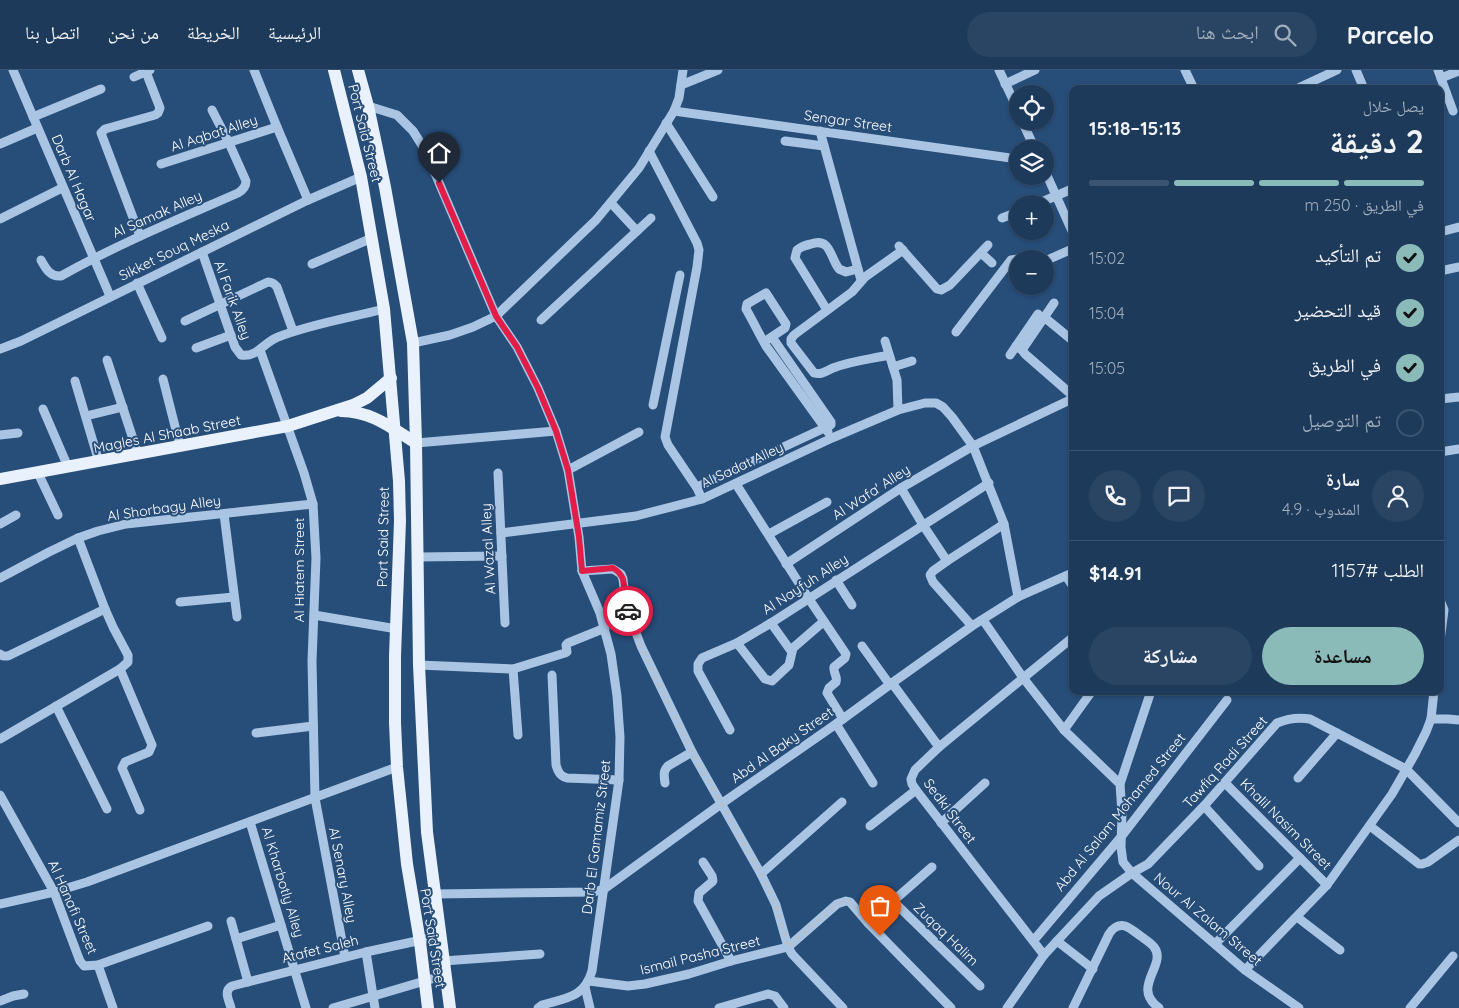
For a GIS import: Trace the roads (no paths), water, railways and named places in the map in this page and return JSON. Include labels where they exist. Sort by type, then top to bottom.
[{"type":"main road","name":"Port Said Street","points":[[334,70],[361,177],[384,309],[391,378],[399,481],[400,521],[396,629],[395,723],[397,767],[406,864],[420,942],[428,1008]]},
{"type":"main road","name":"Port Said Street","points":[[358,70],[368,106],[385,187],[412,343],[416,443],[419,665],[427,832],[450,1008]]},
{"type":"main road","name":"Magles Al Shaab Street","points":[[0,480],[288,426],[339,410],[367,398],[391,378]]},
{"type":"main road","name":"Magles Al Shaab Street","points":[[339,410],[369,415],[416,443]]},
{"type":"street","name":"Darb Al Hagar","points":[[13,70],[62,188],[110,296]]},
{"type":"street","points":[[254,70],[308,200]]},
{"type":"street","points":[[412,343],[458,332],[496,316],[596,220],[639,168],[674,111],[679,98],[683,70]]},
{"type":"street","points":[[681,85],[718,70]]},
{"type":"street","points":[[999,70],[1009,90]]},
{"type":"street","points":[[1006,84],[1035,70]]},
{"type":"street","points":[[1185,70],[1192,85]]},
{"type":"street","points":[[1305,85],[1338,70]]},
{"type":"street","points":[[1356,70],[1362,85]]},
{"type":"street","points":[[134,77],[148,71],[160,108],[158,112],[155,115],[105,129],[101,132],[140,236]]},
{"type":"street","points":[[1440,74],[1459,71]]},
{"type":"street","points":[[1444,85],[1453,110]]},
{"type":"street","points":[[33,117],[102,89]]},
{"type":"street","name":"Darb El Gamamiz Street","points":[[368,106],[396,115],[413,131],[425,150],[496,316],[517,347],[538,388],[556,431],[568,470],[577,524],[582,571],[600,613],[611,654],[620,737],[619,780],[592,971],[587,984]]},
{"type":"street","points":[[212,110],[229,142]]},
{"type":"street","name":"Sengar Street","points":[[674,111],[1009,158]]},
{"type":"street","points":[[666,123],[713,197]]},
{"type":"street","name":"Al Aqbat Alley","points":[[161,164],[277,127]]},
{"type":"street","points":[[0,144],[37,128]]},
{"type":"street","points":[[820,131],[860,280]]},
{"type":"street","points":[[785,141],[824,146]]},
{"type":"street","name":"Al Samak Alley","points":[[40,260],[50,274],[61,276],[93,258],[238,193],[244,189],[246,181],[229,142]]},
{"type":"street","points":[[649,151],[699,250],[694,287],[665,437],[668,445],[702,499]]},
{"type":"street","name":"Sikket Souq Meska","points":[[0,349],[21,341],[308,200],[361,177]]},
{"type":"street","points":[[1052,185],[1069,224]]},
{"type":"street","points":[[0,219],[62,188]]},
{"type":"street","points":[[1054,197],[1069,190]]},
{"type":"street","points":[[611,202],[637,231]]},
{"type":"street","points":[[1002,218],[1009,215]]},
{"type":"street","points":[[541,320],[651,218]]},
{"type":"street","points":[[1444,231],[1459,227]]},
{"type":"street","points":[[312,264],[372,238]]},
{"type":"street","points":[[827,310],[795,258],[797,250],[800,247],[818,241],[822,242],[828,248],[840,270],[846,272],[858,269]]},
{"type":"street","points":[[889,355],[836,367],[821,374],[814,373],[791,343],[791,339],[852,292],[860,280],[901,248],[937,289],[941,290],[950,285],[988,245]]},
{"type":"street","points":[[1054,258],[1069,250]]},
{"type":"street","name":"Al Farik Alley","points":[[202,252],[235,347],[241,355],[250,355],[260,350]]},
{"type":"street","points":[[981,253],[992,263]]},
{"type":"street","points":[[956,332],[1009,263]]},
{"type":"street","points":[[1444,270],[1459,266]]},
{"type":"street","points":[[652,405],[680,274]]},
{"type":"street","points":[[185,320],[271,282],[277,287],[294,331]]},
{"type":"street","points":[[137,283],[162,338]]},
{"type":"street","points":[[678,285],[694,287]]},
{"type":"street","points":[[696,487],[830,426],[831,422],[768,339],[746,307],[747,304],[764,293],[768,294],[786,324],[785,328],[768,339]]},
{"type":"street","points":[[1010,355],[1019,348],[1041,315],[1054,304]]},
{"type":"street","points":[[260,350],[270,340],[294,331],[384,309]]},
{"type":"street","points":[[1041,315],[1069,338]]},
{"type":"street","points":[[196,348],[231,336]]},
{"type":"street","points":[[885,341],[897,380],[898,410]]},
{"type":"street","points":[[1019,348],[1069,392]]},
{"type":"street","name":"Al Hiatem Street","points":[[260,350],[304,473],[312,504],[316,558],[312,661],[315,798]]},
{"type":"street","points":[[107,360],[138,454]]},
{"type":"street","points":[[893,367],[912,361]]},
{"type":"street","points":[[659,375],[677,378]]},
{"type":"street","points":[[163,379],[180,446]]},
{"type":"street","points":[[75,381],[99,462]]},
{"type":"street","points":[[1444,399],[1459,397]]},
{"type":"street","name":"Al Wafa' Alley","points":[[786,564],[901,488],[974,446],[1069,400]]},
{"type":"street","name":"Al Sadat Alley","points":[[501,533],[636,516],[702,499],[832,438],[898,410],[925,403],[936,403],[943,407],[974,446],[1004,524],[1018,597]]},
{"type":"street","points":[[86,416],[123,407]]},
{"type":"street","points":[[43,409],[68,467]]},
{"type":"street","points":[[826,429],[832,438]]},
{"type":"street","points":[[416,443],[556,431]]},
{"type":"street","points":[[568,470],[640,432]]},
{"type":"street","points":[[0,435],[18,433]]},
{"type":"street","points":[[1444,451],[1459,449]]},
{"type":"street","points":[[38,473],[58,515]]},
{"type":"street","name":"Al Wazal Alley","points":[[498,473],[505,622]]},
{"type":"street","name":"Al Nayfuh Alley","points":[[730,730],[697,667],[699,660],[737,643],[772,623],[989,483]]},
{"type":"street","points":[[736,484],[846,655],[834,667],[836,682],[826,692],[840,722],[874,783]]},
{"type":"street","points":[[901,488],[947,561]]},
{"type":"street","points":[[769,534],[827,502]]},
{"type":"street","name":"Al Shorbagy Alley","points":[[0,578],[78,538],[126,524],[312,504]]},
{"type":"street","points":[[224,514],[237,617]]},
{"type":"street","points":[[0,524],[16,515]]},
{"type":"street","points":[[972,626],[930,575],[947,561],[1004,524]]},
{"type":"street","points":[[0,739],[120,669],[128,662],[128,655],[105,609],[78,538]]},
{"type":"street","points":[[418,557],[502,556]]},
{"type":"street","points":[[582,571],[613,568],[621,574],[630,617],[640,646],[692,752],[761,874],[776,905],[788,947],[792,954],[843,1008]]},
{"type":"street","name":"Abd Al Baky Street","points":[[434,894],[594,892],[604,889],[972,626],[1018,597],[1069,574]]},
{"type":"street","points":[[836,580],[852,605]]},
{"type":"street","points":[[180,602],[234,597]]},
{"type":"street","points":[[0,654],[8,656],[105,609]]},
{"type":"street","points":[[314,615],[396,629]]},
{"type":"street","points":[[983,620],[1024,679],[1064,730],[1120,784],[1150,695]]},
{"type":"street","points":[[737,643],[765,679],[770,681],[774,680],[789,665],[791,651],[795,645],[824,622]]},
{"type":"street","points":[[772,623],[791,651]]},
{"type":"street","points":[[419,665],[512,669],[565,653],[568,650],[566,645],[568,643],[605,628]]},
{"type":"street","name":"Sedki Street","points":[[1044,955],[916,790],[912,784],[912,774],[939,747],[1069,641]]},
{"type":"street","points":[[862,646],[939,747]]},
{"type":"street","points":[[120,669],[152,745],[149,752],[125,762],[122,768],[140,810]]},
{"type":"street","points":[[512,669],[518,735]]},
{"type":"street","points":[[552,675],[556,765],[558,771],[563,777],[567,778],[619,780]]},
{"type":"street","points":[[1064,730],[1089,695]]},
{"type":"street","points":[[1245,970],[1327,885],[1392,794],[1415,754],[1431,720],[1434,695]]},
{"type":"street","name":"Abd Al Salam Mohamed Street","points":[[1034,940],[1120,837],[1227,700]]},
{"type":"street","points":[[56,706],[107,809]]},
{"type":"street","name":"Tawfiq Radi Street","points":[[1007,1008],[1044,955],[1099,896],[1148,864],[1204,806],[1277,724],[1288,719],[1299,717],[1310,719],[1406,769],[1459,823]]},
{"type":"street","points":[[1431,720],[1459,720]]},
{"type":"street","points":[[256,733],[313,726]]},
{"type":"street","points":[[1298,778],[1337,733]]},
{"type":"street","points":[[665,783],[663,773],[665,769],[692,752]]},
{"type":"street","points":[[0,904],[54,892],[86,882],[397,767]]},
{"type":"street","points":[[941,823],[985,783]]},
{"type":"street","name":"Khalil Nasim Street","points":[[1225,783],[1327,885]]},
{"type":"street","name":"Nour Al Zalam Street","points":[[1120,784],[1122,813],[1120,847],[1123,862],[1132,873],[1245,970],[1299,1008]]},
{"type":"street","points":[[870,826],[916,790]]},
{"type":"street","name":"Al Hanafi Street","points":[[0,795],[54,892],[80,961],[84,966],[98,965]]},
{"type":"street","name":"Al Senary Alley","points":[[315,798],[345,957]]},
{"type":"street","points":[[761,874],[842,802]]},
{"type":"street","points":[[1204,806],[1259,866]]},
{"type":"street","name":"Al Kharbotly Alley","points":[[250,822],[306,1008]]},
{"type":"street","points":[[1370,826],[1416,863],[1422,864],[1428,862],[1459,840]]},
{"type":"street","points":[[1215,944],[1300,858]]},
{"type":"street","points":[[703,862],[713,881],[699,893],[698,901],[731,961]]},
{"type":"street","points":[[868,923],[932,867]]},
{"type":"street","points":[[788,947],[837,904],[846,901],[850,902],[951,1008]]},
{"type":"street","name":"Zuqaq Halim","points":[[894,902],[980,986]]},
{"type":"street","points":[[1297,917],[1340,950]]},
{"type":"street","points":[[231,921],[248,982]]},
{"type":"street","points":[[236,939],[281,925]]},
{"type":"street","points":[[114,1008],[98,965],[208,926]]},
{"type":"street","points":[[1073,1008],[1111,930],[1116,927],[1126,926],[1150,943],[1156,951],[1156,962],[1148,987],[1148,994],[1150,999],[1159,1008]]},
{"type":"street","name":"Atafet Saleh","points":[[231,1008],[226,992],[232,986],[345,957],[420,942],[440,936]]},
{"type":"street","points":[[1057,941],[1093,969]]},
{"type":"street","name":"Ismail Pasha Street","points":[[587,984],[628,986],[645,984],[788,947]]},
{"type":"street","points":[[366,952],[375,1008]]},
{"type":"street","points":[[443,961],[540,954]]},
{"type":"street","points":[[1410,1008],[1453,956]]},
{"type":"street","points":[[333,1008],[445,976]]},
{"type":"street","points":[[538,1008],[574,995],[587,984]]},
{"type":"street","points":[[587,984],[590,1008]]},
{"type":"street","points":[[0,1001],[24,994]]},
{"type":"street","points":[[719,1008],[768,994],[775,996],[784,1008]]},
{"type":"street","points":[[832,1008],[833,997]]}]
